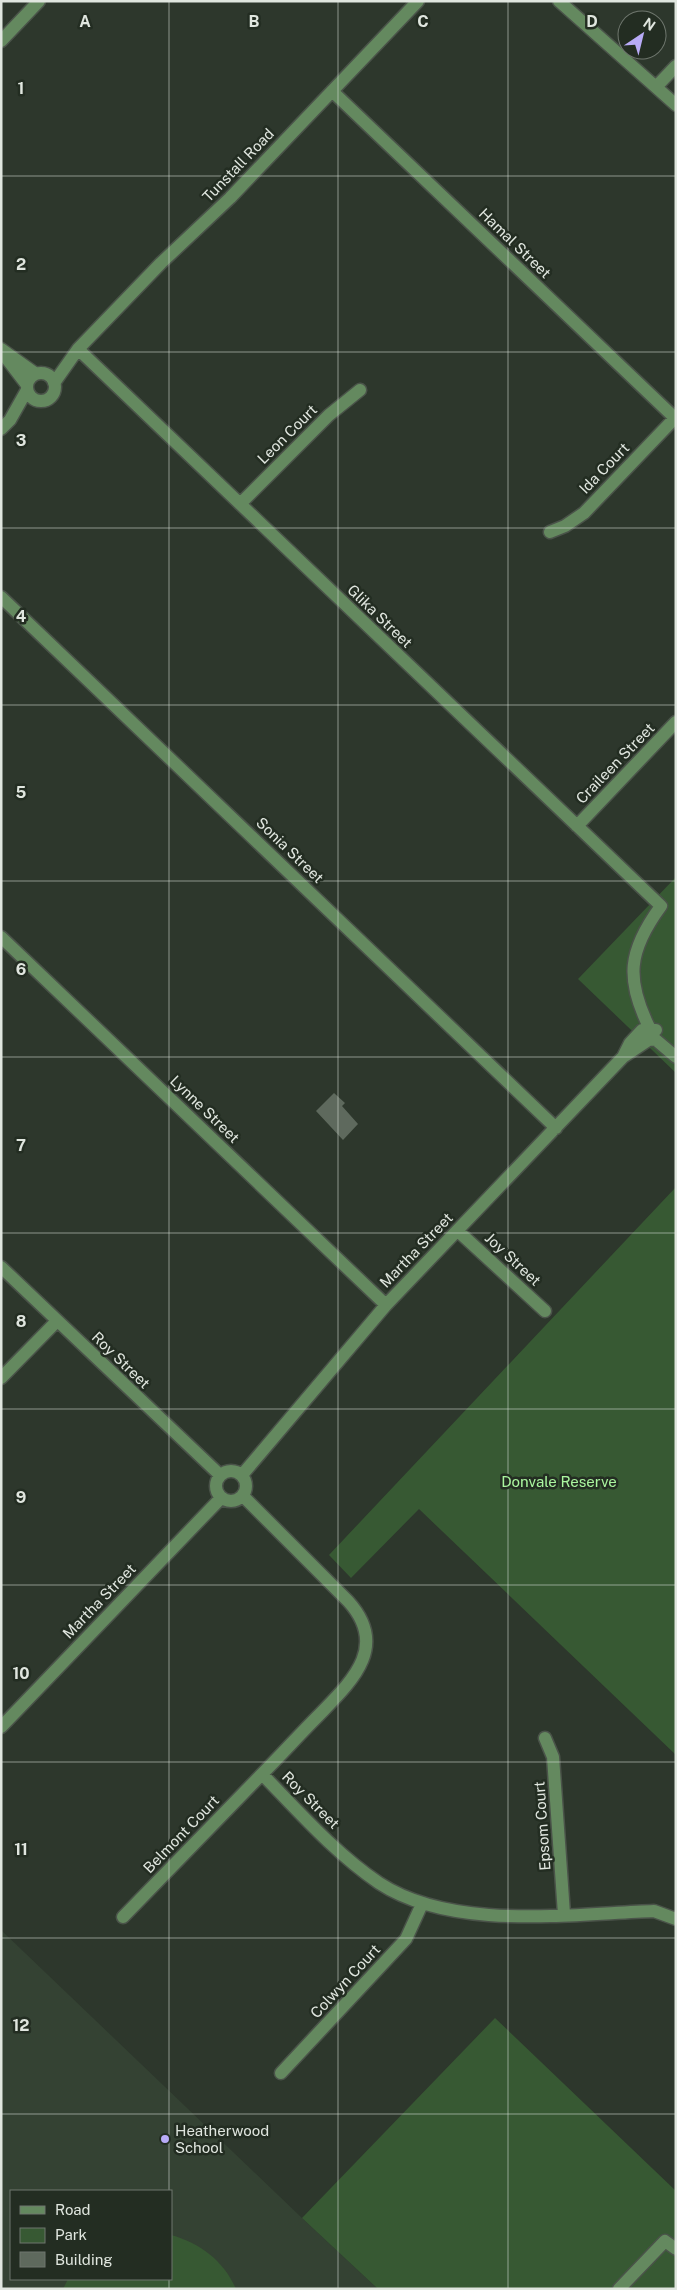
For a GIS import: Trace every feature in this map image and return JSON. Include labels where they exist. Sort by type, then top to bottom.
[{"type":"street","points":[[1,41],[39,1]]},
{"type":"street","name":"Tunstall Road","points":[[54,383],[78,349],[161,263],[230,198],[418,1]]},
{"type":"street","points":[[559,1],[676,105]]},
{"type":"street","points":[[656,87],[676,66]]},
{"type":"street","name":"Hamal Street","points":[[332,91],[675,419]]},
{"type":"street","name":"Tunstall Road","points":[[40,374],[78,349]]},
{"type":"street","name":"Glika Street","points":[[78,349],[661,906],[640,939],[633,970],[635,994],[645,1034]]},
{"type":"street","points":[[1,350],[40,374],[50,377],[54,383],[52,396],[46,400],[38,401],[5,425]]},
{"type":"street","points":[[1,350],[31,397],[38,401]]},
{"type":"street","points":[[5,425],[27,388],[31,377],[40,374]]},
{"type":"street","name":"Leon Court","points":[[240,504],[329,415],[360,390]]},
{"type":"street","name":"Ida Court","points":[[550,532],[565,526],[584,512],[675,419]]},
{"type":"street","name":"Sonia Street","points":[[1,597],[556,1128]]},
{"type":"street","name":"Craileen Street","points":[[577,826],[676,722]]},
{"type":"street","name":"Lynne Street","points":[[1,937],[386,1304]]},
{"type":"street","points":[[645,1034],[657,1031],[676,1048]]},
{"type":"street","points":[[645,1034],[656,1040],[676,1057]]},
{"type":"street","name":"Martha Street","points":[[242,1475],[386,1304],[645,1034]]},
{"type":"street","name":"Joy Street","points":[[458,1231],[545,1312]]},
{"type":"street","name":"Roy Street","points":[[1,1267],[220,1475]]},
{"type":"street","points":[[1,1378],[57,1320]]},
{"type":"street","points":[[231,1470],[242,1475],[247,1485],[243,1496],[233,1502],[221,1498],[215,1486],[220,1475],[231,1470]]},
{"type":"street","name":"Roy Street","points":[[243,1496],[360,1614],[365,1630],[366,1647],[356,1676],[262,1774],[352,1863],[381,1884],[422,1904],[490,1916],[676,1911]]},
{"type":"street","name":"Martha Street","points":[[1,1727],[221,1498]]},
{"type":"street","name":"Epsom Court","points":[[545,1738],[554,1757],[564,1914]]},
{"type":"street","name":"Belmont Court","points":[[123,1917],[262,1774]]},
{"type":"street","name":"Colwyn Court","points":[[281,2073],[406,1939],[422,1904]]},
{"type":"street","name":"Roy Street","points":[[654,1911],[676,1919]]},
{"type":"street","points":[[619,2289],[665,2241],[676,2249]]},
{"type":"shaded area","points":[[1,1930],[302,2218],[378,2289],[1,2289]]},
{"type":"green space","points":[[676,877],[676,1073],[578,979]]},
{"type":"green space","name":"Donvale Reserve","points":[[676,1187],[676,1755],[419,1509],[351,1578],[329,1555]]},
{"type":"green space","points":[[495,2018],[676,2191],[676,2289],[378,2289],[302,2218]]},
{"type":"green space","points":[[172,2235],[182,2238],[210,2254],[225,2270],[236,2289],[63,2289],[68,2280],[172,2280]]},
{"type":"building","points":[[334,1093],[345,1103],[342,1106],[358,1124],[343,1140],[316,1111]]},
{"type":"place","name":"Heatherwood School","points":[[165,2139]]}]
